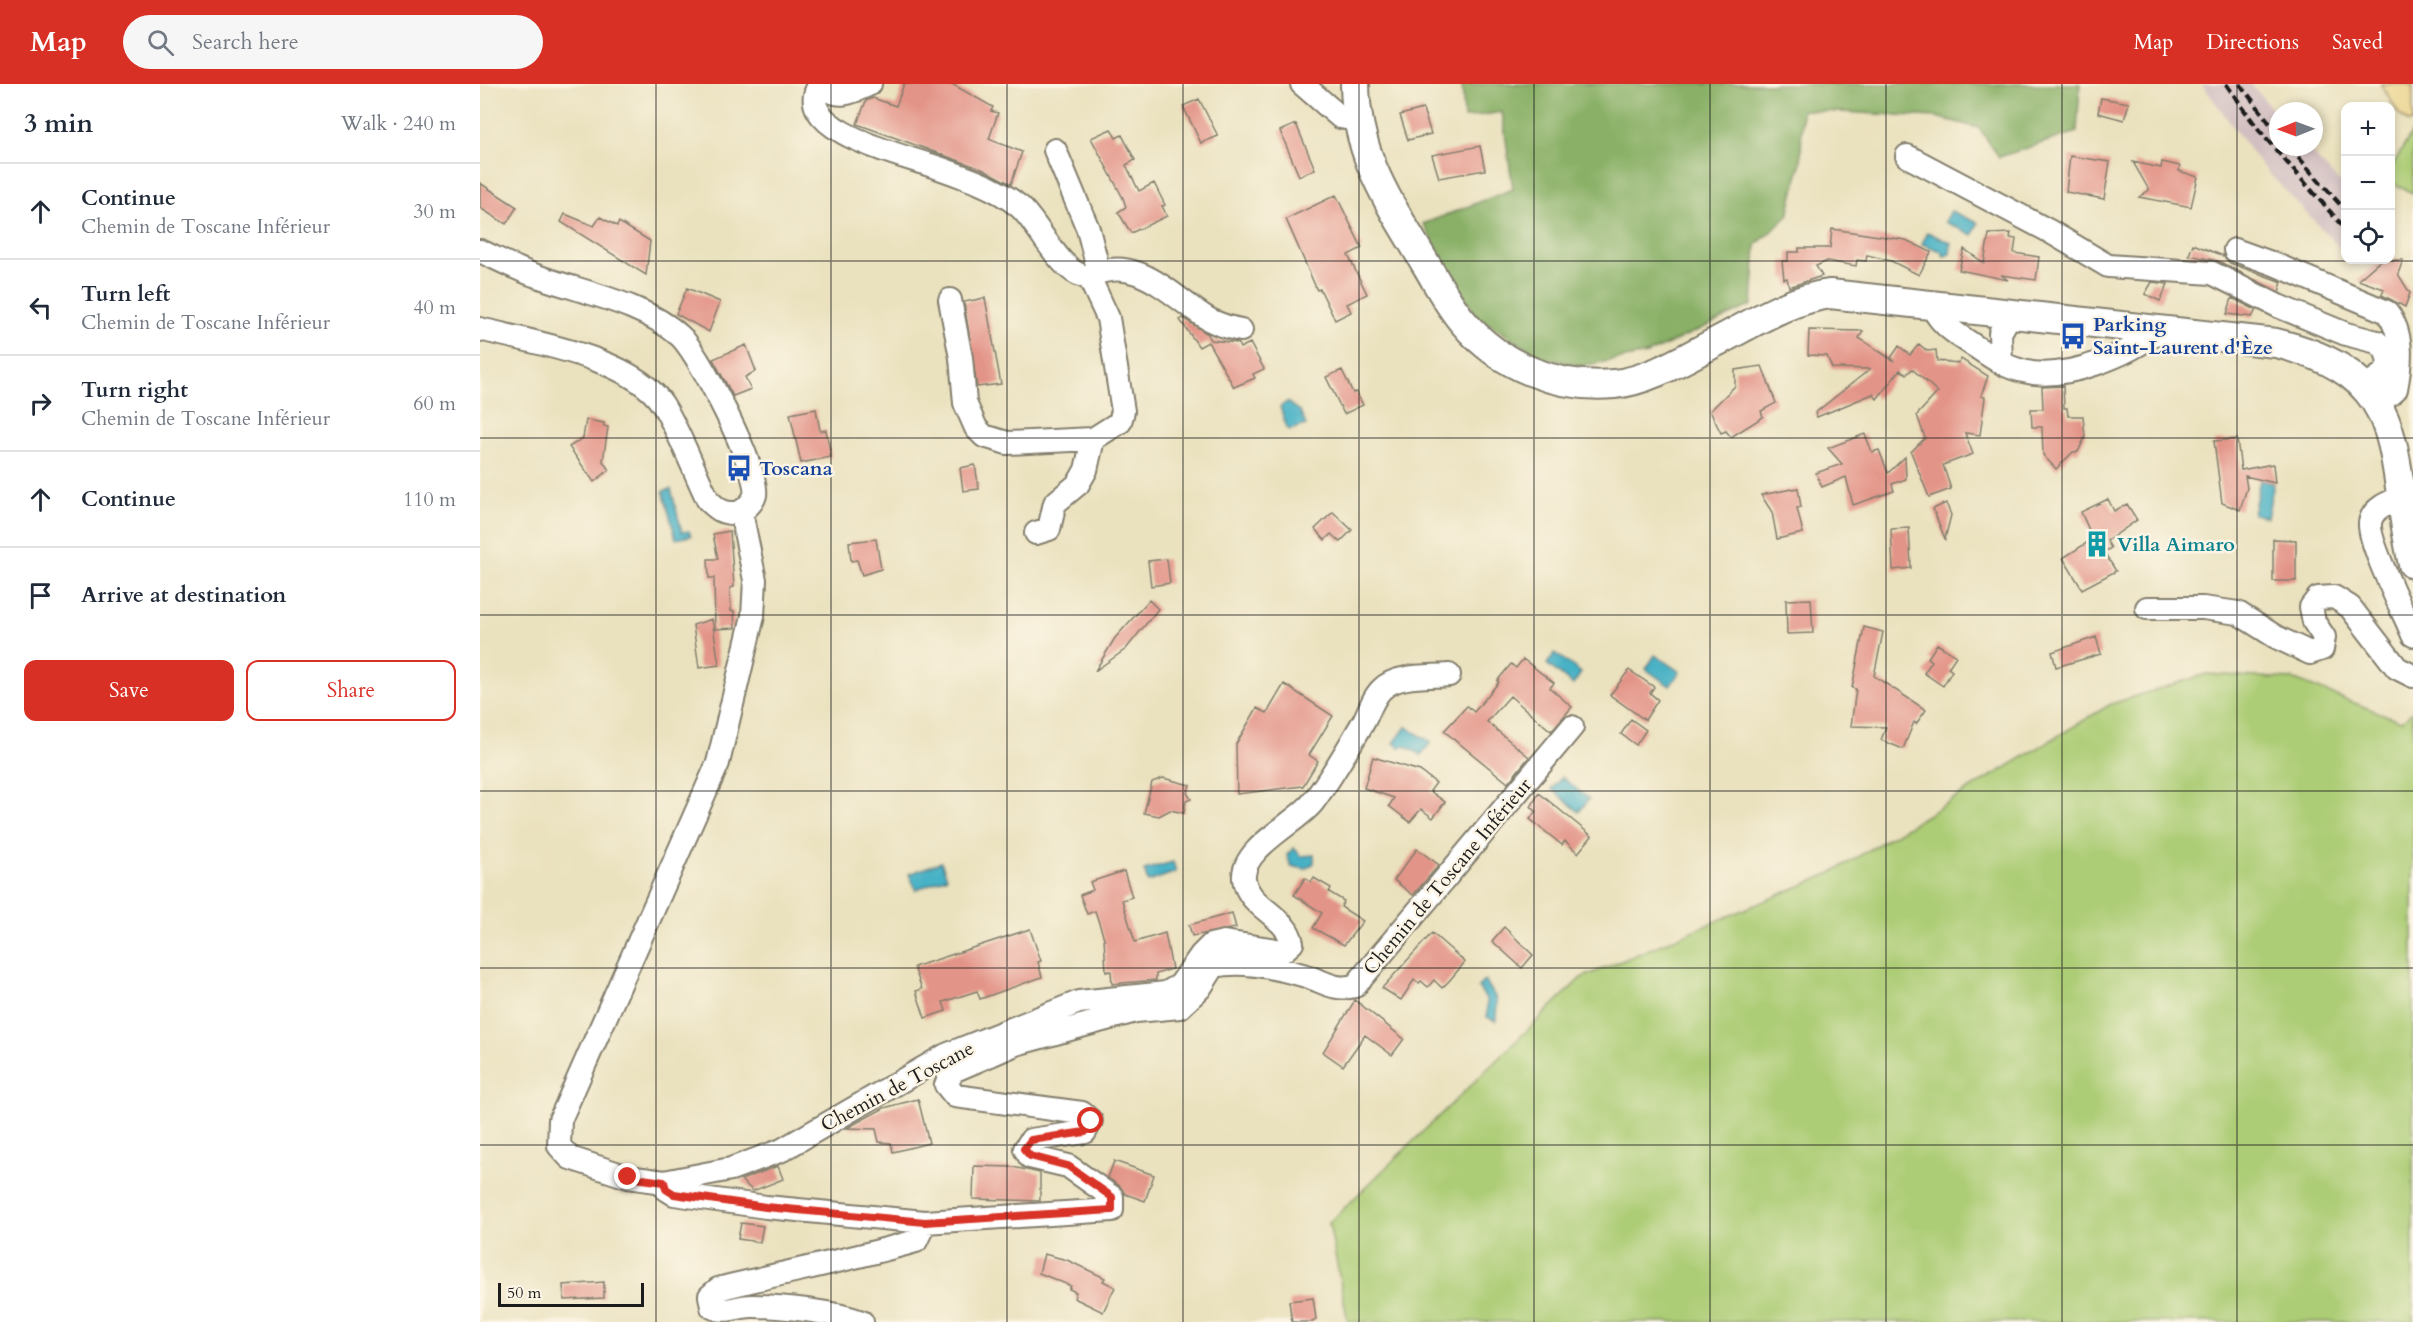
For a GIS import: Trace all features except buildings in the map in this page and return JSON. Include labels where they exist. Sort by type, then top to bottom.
[{"type":"main road","points":[[1355,84],[1357,120],[1366,156],[1381,189],[1453,309],[1492,350],[1522,368],[1537,374],[1579,383],[1614,384],[1633,380],[1701,350],[1778,311],[1819,296],[1842,295],[2276,343],[2302,349],[2333,361],[2352,372],[2372,395],[2393,447],[2413,564]]},
{"type":"street","points":[[870,84],[840,95],[829,92],[821,84],[815,91],[815,103],[820,114],[835,127],[879,150],[929,165],[997,191],[1021,208],[1066,265],[1083,277],[1131,271],[1146,276],[1209,319],[1241,330]]},
{"type":"street","points":[[1302,84],[1340,117],[1357,120]]},
{"type":"street","points":[[950,300],[961,358],[965,403],[976,429],[984,436],[1007,443],[1093,439],[1120,422],[1123,411],[1108,318],[1094,275],[1088,229],[1055,150]]},
{"type":"street","points":[[1906,156],[2109,266],[2125,269],[2211,273],[2278,306],[2346,334],[2377,342],[2386,351],[2389,362],[2372,395]]},
{"type":"street","points":[[2235,250],[2387,312],[2397,325],[2400,348],[2399,374],[2396,389],[2372,395]]},
{"type":"street","points":[[480,251],[531,274],[654,317],[682,337],[707,373],[753,478],[755,495],[741,512],[730,513],[718,510],[708,500],[662,403],[638,380],[605,362],[480,329]]},
{"type":"street","points":[[1932,304],[1935,315],[1946,325],[2001,362],[2022,371],[2047,374],[2071,371],[2090,364],[2146,340],[2161,329]]},
{"type":"street","points":[[2001,362],[2000,333],[2011,313]]},
{"type":"street","points":[[2090,364],[2100,335],[2097,323]]},
{"type":"street","points":[[1036,533],[1049,529],[1055,503],[1078,484],[1086,470],[1093,439]]},
{"type":"street","points":[[2401,498],[2377,509],[2370,522],[2373,539],[2413,635]]},
{"type":"street","points":[[741,512],[755,580],[753,616],[718,763],[560,1120],[559,1146],[570,1158],[628,1177],[664,1182],[666,1189],[674,1194],[766,1207],[925,1222],[916,1241],[860,1257],[803,1267],[718,1289],[710,1296],[712,1307],[722,1312],[749,1306],[785,1308],[862,1322]]},
{"type":"street","points":[[2147,608],[2203,608],[2238,613],[2276,637],[2310,653],[2322,649],[2324,637],[2314,622],[2311,607],[2318,598],[2334,597],[2350,607],[2397,668],[2413,676]]},
{"type":"street","name":"Chemin de Toscane","points":[[664,1182],[731,1168],[782,1150],[946,1055],[1079,1002],[1166,993],[1180,985],[1200,955],[1211,945],[1224,942],[1283,951],[1292,943],[1290,931],[1251,896],[1244,877],[1252,856],[1282,827],[1311,804],[1348,750],[1382,688],[1401,680],[1449,675]]},
{"type":"street","name":"Chemin de Toscane Inférieur","points":[[925,1222],[1112,1210],[1112,1197],[1068,1166],[1030,1156],[1024,1149],[1031,1140],[1085,1132],[1091,1121],[1082,1113],[955,1096],[946,1085],[953,1071],[1016,1044],[1072,1028],[1136,1011],[1180,1007],[1200,988],[1214,966],[1231,963],[1305,976],[1341,989],[1355,986],[1572,727]]},
{"type":"shaded area","points":[[2202,84],[2251,84],[2269,105],[2269,156],[2315,156],[2341,184],[2341,249],[2260,164]]},
{"type":"green space","points":[[1462,84],[2080,84],[2077,132],[1999,157],[1979,128],[1936,117],[1802,110],[1801,161],[1788,216],[1756,245],[1752,305],[1647,354],[1581,366],[1541,357],[1476,316],[1423,224],[1513,189],[1502,112],[1464,118]]},
{"type":"green space","points":[[2413,131],[2413,193],[2395,185],[2395,161]]},
{"type":"green space","points":[[2206,674],[2292,679],[2401,721],[2413,711],[2413,1322],[1348,1322],[1329,1223],[1581,978],[1831,873],[2111,704]]},
{"type":"sand","points":[[2381,84],[2413,86],[2413,122],[2408,122],[2399,114],[2395,102],[2392,102]]},
{"type":"water","points":[[1951,211],[1978,223],[1973,235],[1945,222]]},
{"type":"water","points":[[1927,232],[1951,243],[1950,254],[1944,256],[1941,251],[1922,244]]},
{"type":"water","points":[[1287,402],[1300,411],[1306,425],[1290,430],[1287,428],[1280,407]]},
{"type":"water","points":[[2260,480],[2274,483],[2267,517],[2253,514]]},
{"type":"water","points":[[671,489],[682,532],[689,531],[691,536],[676,539],[663,491]]},
{"type":"water","points":[[1555,653],[1581,673],[1573,685],[1547,664]]},
{"type":"water","points":[[1655,655],[1680,672],[1670,686],[1646,669]]},
{"type":"water","points":[[1406,727],[1431,742],[1421,755],[1406,746],[1400,748],[1394,743]]},
{"type":"water","points":[[1562,777],[1589,799],[1579,812],[1552,789]]},
{"type":"water","points":[[1294,848],[1301,856],[1314,855],[1314,863],[1305,869],[1291,866],[1287,855]]},
{"type":"water","points":[[941,862],[947,877],[916,890],[909,874]]},
{"type":"water","points":[[1173,862],[1176,872],[1148,882],[1144,870]]},
{"type":"water","points":[[1485,980],[1497,1000],[1496,1021],[1487,1017],[1487,1000],[1478,987]]},
{"type":"railway","points":[[2226,84],[2258,129],[2341,224]]},
{"type":"railway","points":[[2240,84],[2269,122]]},
{"type":"railway","points":[[2297,156],[2345,210]]},
{"type":"place","name":"Parking Saint-Laurent d'Èze","points":[[2073,336]]},
{"type":"place","name":"Toscana","points":[[739,468]]},
{"type":"place","name":"Villa Aimaro","points":[[2097,544]]},
{"type":"route","points":[[628,1177],[664,1182],[666,1189],[674,1194],[766,1207],[925,1222],[1062,1211],[1112,1210],[1112,1197],[1068,1166],[1030,1156],[1024,1149],[1031,1140],[1085,1132],[1091,1121]]}]
